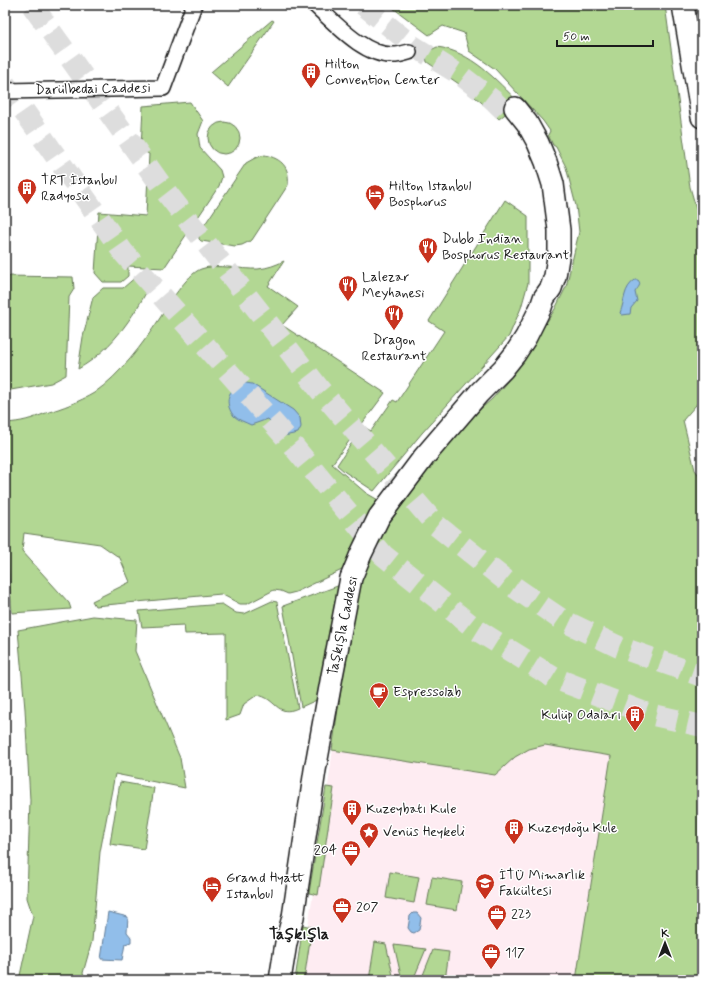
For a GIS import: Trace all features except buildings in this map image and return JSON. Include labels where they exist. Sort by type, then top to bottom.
[{"type":"main road","points":[[683,5],[702,117]]},
{"type":"main road","name":"Taşkışla Caddesi","points":[[280,980],[286,943],[293,916],[315,770],[332,676],[348,593],[361,554],[379,517],[420,462],[479,393],[503,369],[515,354],[526,337],[544,298],[548,238],[547,208],[538,167],[511,111]]},
{"type":"main road","name":"Taşkışla Caddesi","points":[[290,980],[295,937],[293,916]]},
{"type":"street","name":"Darülbedai Caddesi","points":[[5,91],[163,88],[194,5]]},
{"type":"street","points":[[315,5],[357,42],[367,48],[386,55],[409,52]]},
{"type":"shaded area","name":"İTÜ Mimarlık Fakültesi","points":[[560,540],[702,980],[300,980],[342,681]]},
{"type":"green space","points":[[389,5],[665,5],[690,187],[702,229],[702,398],[683,420],[695,470],[702,479],[702,980],[576,980],[611,756],[545,745],[529,749],[515,757],[495,775],[332,750],[342,681],[360,581],[384,530],[459,428],[492,399],[513,375],[555,309],[566,287],[579,232],[576,206],[566,167],[548,135],[550,131],[543,121],[495,69],[469,51],[464,33],[443,26],[429,35]]},
{"type":"green space","points":[[272,20],[274,21],[228,87],[211,72]]},
{"type":"green space","points":[[437,47],[461,54],[472,60],[502,85],[519,103],[499,119],[459,84],[427,62],[426,56],[429,51]]},
{"type":"green space","points":[[190,102],[203,121],[198,134],[200,148],[220,170],[222,177],[219,186],[164,268],[128,266],[128,276],[121,282],[103,282],[95,273],[99,212],[146,216],[149,154],[141,150],[143,106]]},
{"type":"green space","points":[[224,122],[233,125],[237,129],[240,138],[237,147],[233,151],[224,154],[215,151],[211,147],[208,138],[211,129],[215,125]]},
{"type":"green space","points":[[265,155],[276,159],[284,165],[288,173],[288,185],[252,240],[242,245],[235,246],[201,241],[199,239],[199,233],[246,163]]},
{"type":"green space","points":[[505,200],[528,216],[528,283],[521,308],[509,336],[422,433],[374,491],[337,465],[363,426],[371,431],[393,400],[397,402],[444,331],[429,321]]},
{"type":"green space","points":[[284,261],[268,286],[298,307],[282,325],[385,393],[332,464],[366,493],[380,501],[344,569],[296,592],[288,594],[274,590],[247,604],[240,604],[221,594],[95,606],[92,601],[130,582],[120,558],[100,544],[24,533],[22,551],[69,603],[71,609],[12,613],[5,527],[5,423],[26,420],[64,407],[94,393],[122,368],[138,349],[178,290],[190,277],[201,269],[207,267],[229,267],[258,269],[272,266]]},
{"type":"green space","points":[[138,275],[155,276],[132,316],[123,328],[103,351],[78,369],[83,337],[93,297],[103,288],[123,288]]},
{"type":"green space","points":[[5,276],[73,277],[74,289],[69,297],[66,375],[51,383],[5,391],[5,355],[8,352]]},
{"type":"green space","points":[[343,584],[321,698],[301,707],[283,606]]},
{"type":"green space","points":[[272,601],[277,602],[298,708],[285,711],[264,697],[257,695],[244,704],[240,715],[226,720],[226,633],[185,634],[184,625],[142,627],[139,611],[222,604],[236,613],[244,614]]},
{"type":"green space","points":[[93,616],[137,620],[135,651],[180,758],[185,788],[115,774],[100,852],[92,941],[83,973],[87,980],[19,980],[33,916],[27,898],[30,800],[25,709],[18,630]]},
{"type":"green space","points":[[120,782],[154,788],[144,849],[110,844]]},
{"type":"green space","points":[[326,787],[334,788],[318,895],[309,893]]},
{"type":"green space","points":[[390,872],[419,877],[414,903],[386,898]]},
{"type":"green space","points":[[432,877],[462,882],[457,910],[427,905]]},
{"type":"green space","points":[[303,925],[312,927],[304,980],[295,980]]},
{"type":"green space","points":[[375,942],[386,944],[394,980],[369,980]]},
{"type":"green space","points":[[394,945],[426,949],[413,980],[402,980]]},
{"type":"green space","points":[[433,950],[449,952],[445,980],[421,980]]},
{"type":"water","points":[[635,280],[638,280],[640,283],[635,292],[637,301],[631,308],[630,314],[622,315],[620,313],[626,291]]},
{"type":"water","points":[[246,383],[252,384],[293,410],[300,418],[301,427],[298,433],[284,436],[268,419],[251,425],[234,416],[230,409],[228,398],[235,388]]},
{"type":"water","points":[[108,912],[128,917],[127,932],[131,937],[131,942],[125,944],[122,960],[101,959]]},
{"type":"water","points":[[413,913],[417,913],[421,918],[419,930],[414,933],[408,928],[410,916]]},
{"type":"tunnel","points":[[32,5],[163,188],[320,390],[436,525],[514,587],[562,620],[619,647],[702,676]]},
{"type":"tunnel","points":[[363,5],[412,45],[463,77],[492,99],[507,114]]},
{"type":"tunnel","points":[[5,84],[123,252],[289,441],[383,555],[477,630],[554,678],[645,713],[702,726]]},
{"type":"place","name":"Hilton Convention Center","points":[[311,89]]},
{"type":"place","name":"TRT İstanbul Radyosu","points":[[27,205]]},
{"type":"place","name":"Hilton Istanbul Bosphorus","points":[[375,211]]},
{"type":"place","name":"Dubb Indian Bosphorus Restaurant","points":[[428,264]]},
{"type":"place","name":"Lalezar Meyhanesi","points":[[348,302]]},
{"type":"place","name":"Dragon Restaurant","points":[[394,331]]},
{"type":"place","name":"Espressolab","points":[[379,709]]},
{"type":"place","name":"Kulüp Odaları","points":[[635,732]]},
{"type":"place","name":"Kuzeybatı Kule","points":[[352,826]]},
{"type":"place","name":"Kuzeydoğu Kule","points":[[514,845]]},
{"type":"place","name":"Venüs Heykeli","points":[[369,849]]},
{"type":"place","name":"204","points":[[351,867]]},
{"type":"place","name":"İTÜ Mimarlık Fakültesi","points":[[485,900]]},
{"type":"place","name":"Grand Hyatt Istanbul","points":[[212,903]]},
{"type":"place","name":"207","points":[[342,924]]},
{"type":"place","name":"223","points":[[497,931]]},
{"type":"place","name":"117","points":[[491,970]]},
{"type":"district","name":"Taşkışla","points":[[299,934]]}]
